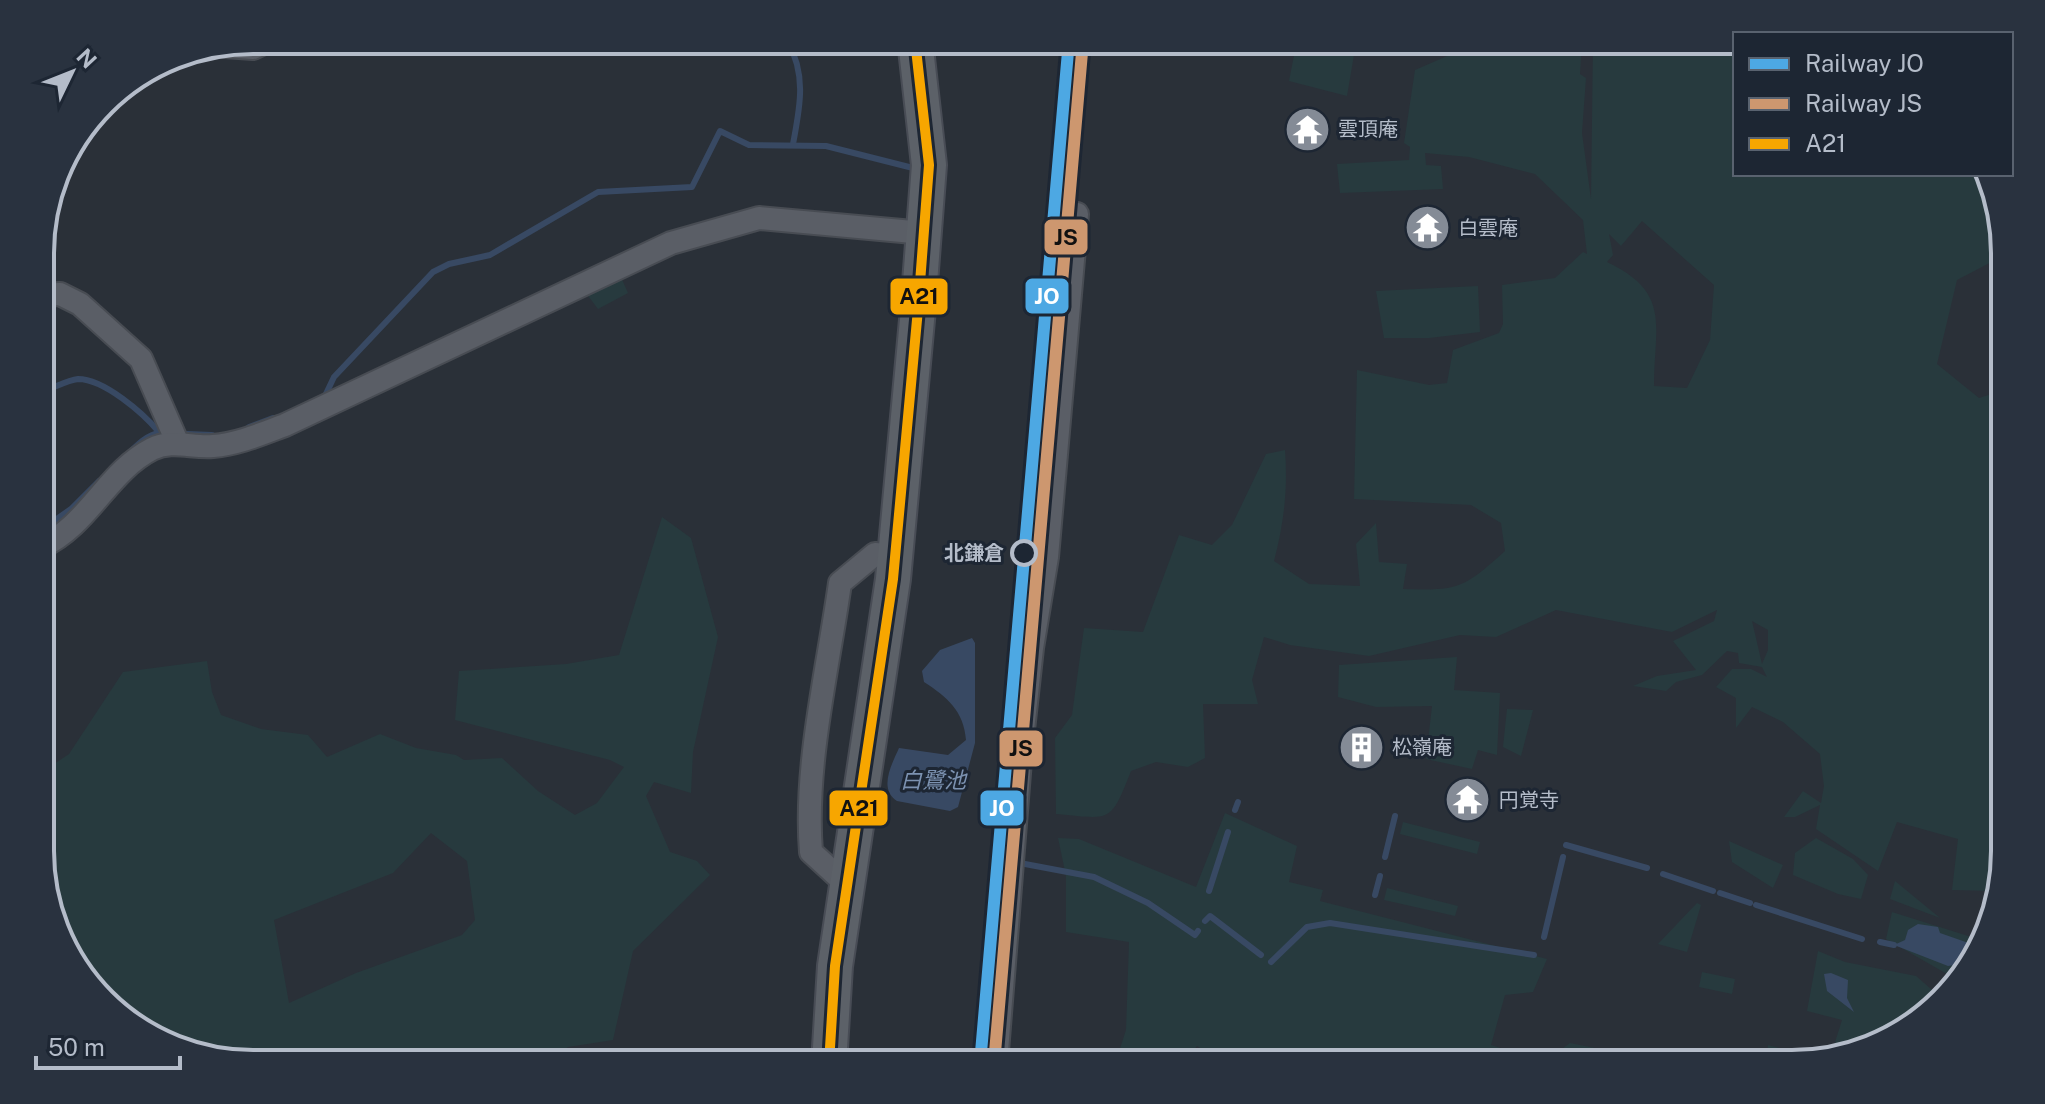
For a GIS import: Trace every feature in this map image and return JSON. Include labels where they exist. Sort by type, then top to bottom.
[{"type":"main road","points":[[830,1050],[835,966],[895,556],[924,233],[929,165],[917,54]]},
{"type":"street","points":[[997,1050],[1021,748],[1032,648],[1047,557],[1053,459],[1077,214]]},
{"type":"street","points":[[54,539],[74,527],[135,460],[162,445],[210,447],[238,442],[285,425],[671,243],[759,218],[924,233]]},
{"type":"street","points":[[54,294],[80,304],[141,359],[178,444]]},
{"type":"street","points":[[847,885],[811,852],[809,836],[810,794],[840,583],[875,554],[895,556]]},
{"type":"green space","points":[[1294,54],[1354,54],[1347,96],[1289,81]]},
{"type":"green space","points":[[1452,54],[1581,54],[1580,74],[1586,78],[1582,133],[1591,199],[1593,54],[1733,54],[1733,176],[1975,176],[1989,227],[1991,262],[1957,280],[1937,364],[1979,398],[1991,394],[1991,864],[1987,891],[1952,890],[1958,839],[1897,822],[1878,871],[1816,829],[1820,805],[1795,817],[1784,817],[1803,791],[1821,803],[1824,786],[1820,754],[1783,722],[1752,707],[1736,728],[1736,698],[1716,687],[1732,669],[1751,669],[1767,677],[1762,667],[1739,663],[1738,653],[1727,651],[1702,675],[1676,682],[1666,691],[1633,686],[1657,676],[1696,670],[1673,641],[1714,621],[1717,610],[1672,632],[1556,610],[1496,637],[1460,635],[1369,656],[1290,645],[1264,637],[1252,680],[1258,704],[1203,704],[1205,758],[1188,767],[1156,762],[1131,771],[1118,801],[1107,814],[1088,817],[1056,814],[1055,738],[1072,715],[1084,628],[1143,632],[1179,535],[1212,545],[1232,525],[1266,454],[1285,450],[1284,506],[1274,561],[1309,584],[1360,586],[1356,544],[1376,523],[1379,562],[1407,564],[1403,589],[1460,585],[1480,573],[1505,551],[1501,523],[1471,505],[1354,499],[1357,370],[1429,385],[1447,383],[1453,350],[1499,333],[1503,324],[1502,285],[1555,278],[1583,252],[1587,254],[1583,220],[1535,174],[1469,157],[1425,153],[1426,165],[1441,166],[1443,189],[1340,193],[1337,164],[1409,160],[1410,147],[1404,143],[1415,70]],"holes":[[[1642,221],[1714,285],[1710,340],[1687,388],[1654,386],[1655,313],[1642,286],[1607,262],[1613,255],[1609,234],[1621,246]],[[1752,621],[1768,630],[1768,650],[1762,664]]]},
{"type":"green space","points":[[620,275],[628,293],[598,309],[586,293]]},
{"type":"green space","points":[[1478,286],[1480,332],[1429,338],[1384,338],[1376,291]]},
{"type":"green space","points":[[662,517],[691,538],[718,637],[693,752],[691,793],[654,782],[646,796],[670,852],[697,861],[710,875],[633,951],[613,1040],[564,1050],[240,1050],[214,1046],[165,1029],[132,1009],[112,992],[81,950],[69,927],[56,877],[54,764],[69,754],[123,672],[207,661],[212,692],[221,715],[261,729],[308,735],[327,757],[380,734],[416,748],[456,755],[464,760],[502,758],[538,791],[575,815],[597,803],[624,767],[610,760],[455,720],[459,671],[566,664],[619,655]],"holes":[[[431,833],[467,861],[475,920],[462,935],[356,973],[289,1003],[274,920],[393,873]]]},
{"type":"green space","points":[[1457,657],[1454,690],[1500,693],[1497,755],[1478,750],[1472,769],[1426,759],[1432,706],[1376,707],[1338,697],[1339,665]]},
{"type":"green space","points":[[1507,709],[1533,710],[1521,756],[1503,747]]},
{"type":"green space","points":[[1225,813],[1297,846],[1289,882],[1323,890],[1320,901],[1547,959],[1533,992],[1505,995],[1491,1045],[1507,1050],[1203,1050],[1197,1046],[1194,1050],[1120,1050],[1126,1030],[1129,942],[1066,932],[1066,876],[1058,838],[1079,839],[1196,887]]},
{"type":"green space","points":[[1403,822],[1480,842],[1477,854],[1400,834]]},
{"type":"green space","points":[[1816,838],[1853,859],[1868,875],[1861,899],[1838,894],[1793,875],[1795,853]]},
{"type":"green space","points":[[1729,841],[1783,865],[1773,888],[1732,862]]},
{"type":"green space","points":[[1895,881],[1940,918],[1890,899]]},
{"type":"green space","points":[[1387,888],[1458,906],[1455,916],[1384,900]]},
{"type":"green space","points":[[1697,903],[1701,905],[1687,952],[1658,944]]},
{"type":"green space","points":[[1892,912],[1971,937],[1948,974],[1886,939]]},
{"type":"green space","points":[[1818,951],[1845,962],[1916,976],[1933,991],[1880,1029],[1834,1045],[1842,1020],[1807,1011]]},
{"type":"green space","points":[[1702,972],[1735,979],[1732,994],[1699,987]]},
{"type":"green space","points":[[1570,1043],[1605,1050],[1560,1050]]},
{"type":"green space","points":[[1768,1045],[1786,1050],[1767,1050]]},
{"type":"water","name":"白鷺池","points":[[972,638],[975,643],[975,743],[958,807],[950,811],[897,801],[891,796],[887,783],[899,748],[948,755],[966,740],[958,713],[947,699],[924,682],[922,671],[940,650]]},
{"type":"water","points":[[1918,924],[1938,927],[1940,933],[1968,943],[1954,965],[1948,966],[1894,945],[1905,940],[1908,930]]},
{"type":"water","points":[[1831,973],[1848,980],[1847,998],[1854,1012],[1827,991],[1824,974]]},
{"type":"waterway","points":[[793,54],[800,91],[793,144]]},
{"type":"waterway","points":[[324,398],[334,377],[433,272],[449,264],[490,255],[598,192],[692,187],[720,131],[749,145],[826,146],[913,168]]},
{"type":"waterway","points":[[54,387],[78,379],[88,380],[122,398],[159,432]]},
{"type":"waterway","points":[[249,427],[273,418]]},
{"type":"waterway","points":[[130,452],[152,435],[168,432]]},
{"type":"waterway","points":[[187,434],[212,435]]},
{"type":"waterway","points":[[54,521],[99,481]]},
{"type":"waterway","points":[[1235,810],[1238,802]]},
{"type":"waterway","points":[[1385,857],[1395,816]]},
{"type":"waterway","points":[[1209,891],[1228,832]]},
{"type":"waterway","points":[[1566,845],[1647,868]]},
{"type":"waterway","points":[[1544,937],[1563,857]]},
{"type":"waterway","points":[[1025,864],[1094,877],[1148,903],[1195,935],[1198,931]]},
{"type":"waterway","points":[[1663,874],[1713,891]]},
{"type":"waterway","points":[[1375,895],[1380,876]]},
{"type":"waterway","points":[[1720,893],[1750,903]]},
{"type":"waterway","points":[[1756,905],[1862,939]]},
{"type":"waterway","points":[[1205,921],[1210,916],[1261,955]]},
{"type":"waterway","points":[[1271,962],[1307,927],[1330,923],[1534,955]]},
{"type":"waterway","points":[[1880,942],[1894,945]]},
{"type":"rail line","name":"JO","points":[[981,1050],[1068,54]]},
{"type":"rail line","name":"JS","points":[[995,1050],[1082,54]]},
{"type":"transit line","name":"A21","points":[[830,1050],[835,966],[893,579],[918,309],[929,165],[917,54]]},
{"type":"place","name":"雲頂庵","points":[[1307,129]]},
{"type":"place","name":"白雲庵","points":[[1427,228]]},
{"type":"place","name":"北鎌倉","points":[[1024,553]]},
{"type":"place","name":"松嶺庵","points":[[1361,747]]},
{"type":"place","name":"円覚寺","points":[[1468,800]]}]
